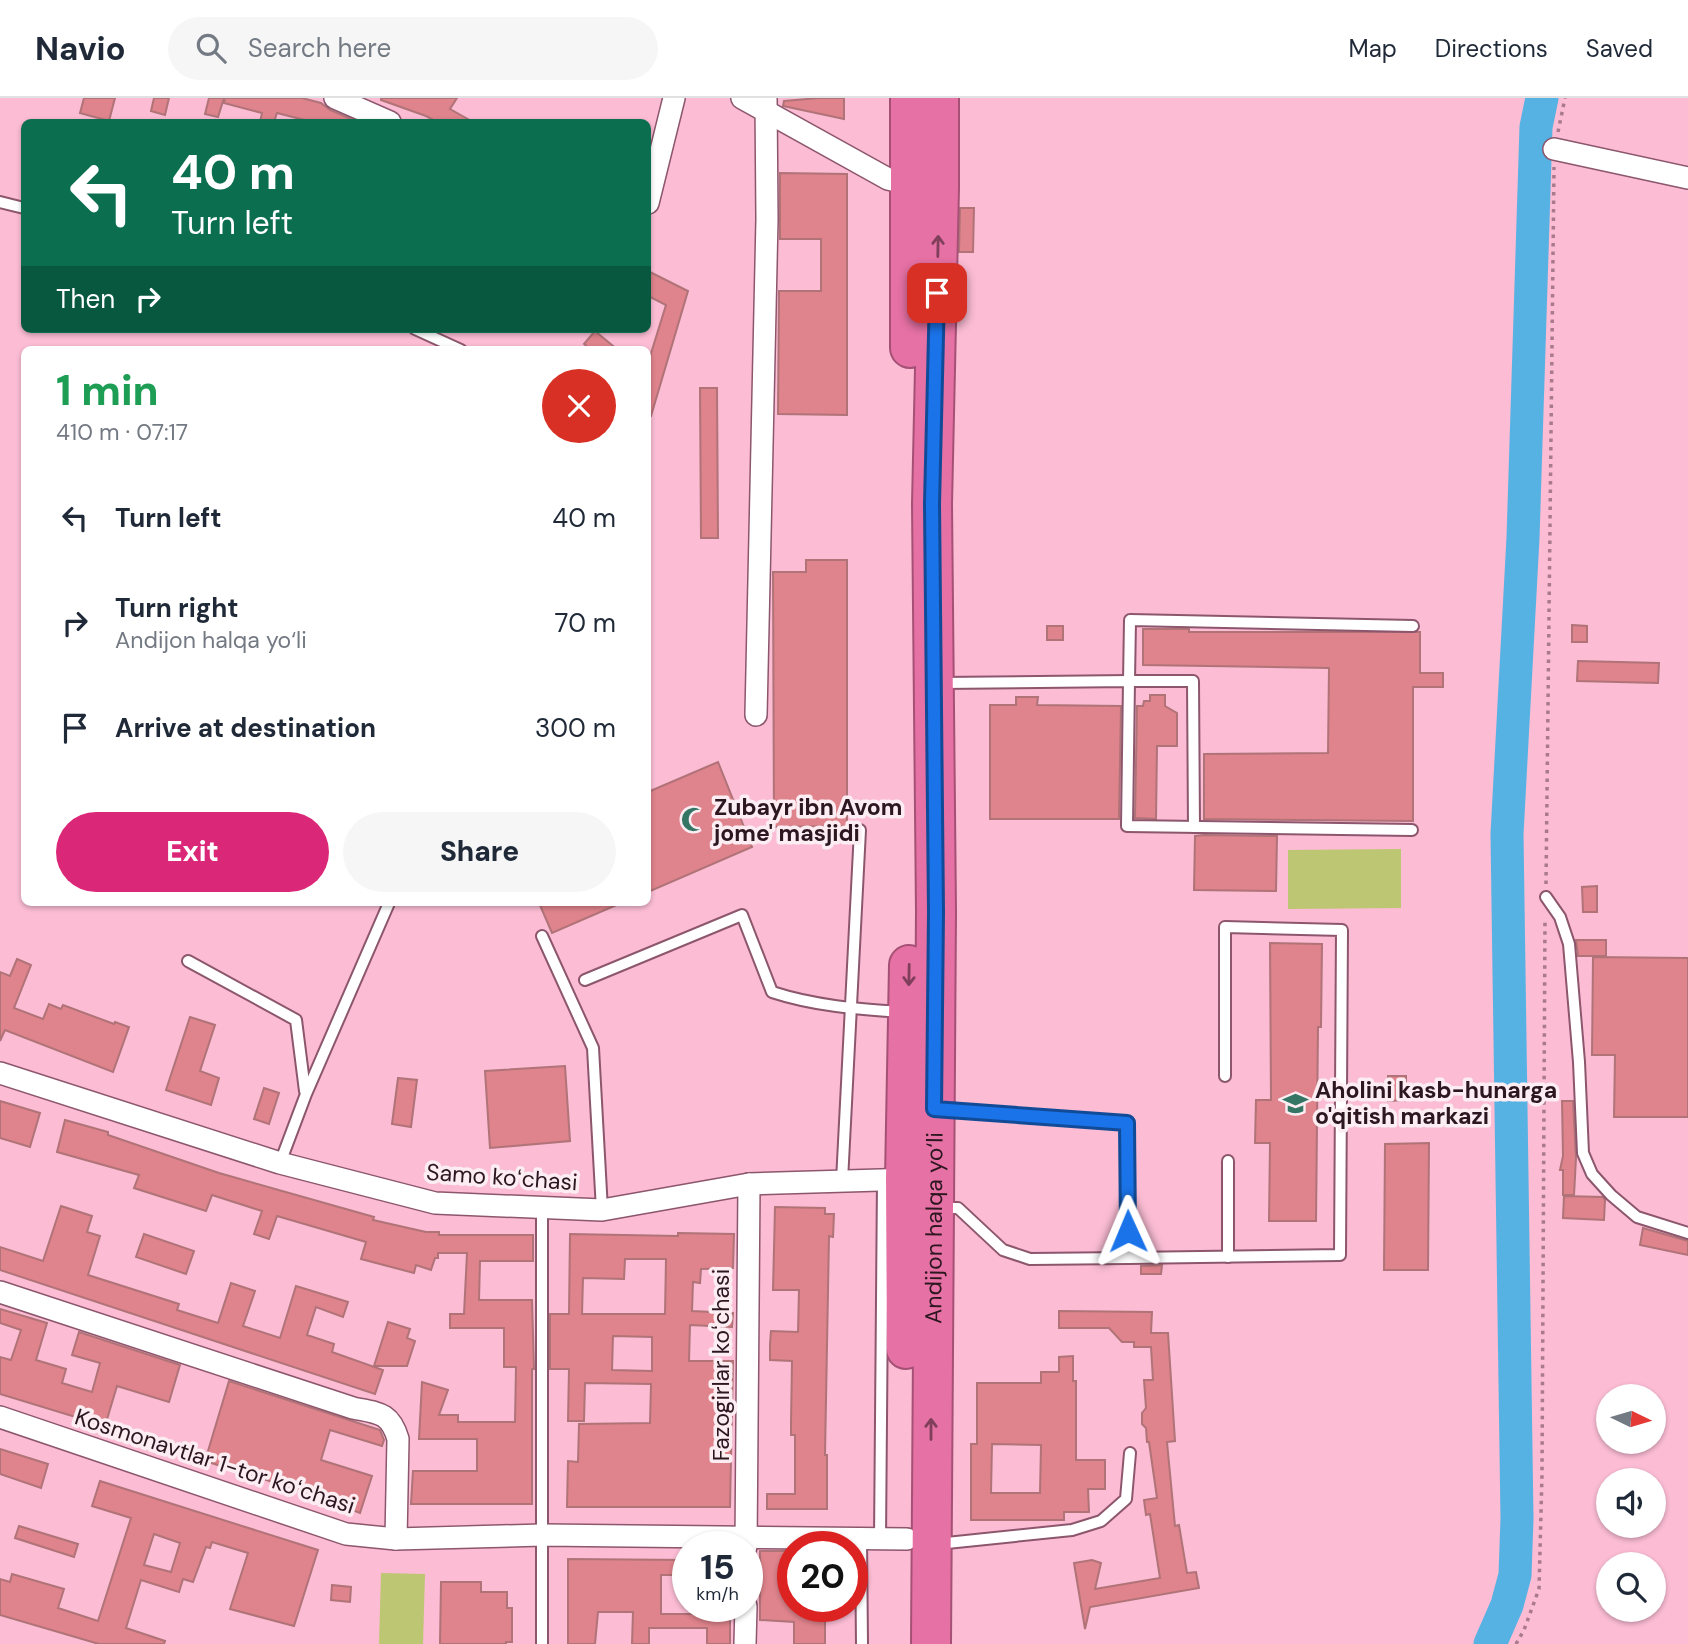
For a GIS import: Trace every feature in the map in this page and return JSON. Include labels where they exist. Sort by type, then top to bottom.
[{"type":"highway","name":"Andijon halqa yo‘li","points":[[907,1644],[894,1540],[913,1186],[908,1012],[913,754],[910,98]]},
{"type":"highway","name":"Andijon halqa yo‘li","points":[[913,1186],[934,1109],[936,912],[932,504],[939,98]]},
{"type":"highway","name":"Andijon halqa yo‘li","points":[[894,1540],[931,1644]]},
{"type":"street","points":[[335,98],[383,119]]},
{"type":"street","points":[[651,191],[674,98]]},
{"type":"street","points":[[742,98],[766,105],[888,179],[909,184]]},
{"type":"street","points":[[756,715],[767,219],[766,105]]},
{"type":"street","points":[[1554,149],[1688,178]]},
{"type":"street","name":"Samo koʻchasi","points":[[0,1073],[280,1163],[435,1203],[602,1210],[749,1184],[842,1181],[913,1186]]},
{"type":"street","name":"Fazogirlar koʻchasi","points":[[746,1531],[749,1184]]},
{"type":"street","points":[[0,1292],[383,1415],[394,1424],[398,1439],[396,1539]]},
{"type":"street","name":"Kosmonavtlar 1-tor koʻchasi","points":[[0,1417],[346,1534],[396,1539],[542,1535],[672,1539]]},
{"type":"street","name":"Kosmonavtlar 1-tor koʻchasi","points":[[763,1541],[894,1540]]},
{"type":"street","points":[[745,1644],[746,1622]]},
{"type":"lane","points":[[0,202],[21,207]]},
{"type":"lane","points":[[424,333],[452,346]]},
{"type":"lane","points":[[1412,830],[1127,826],[1130,620],[1413,626]]},
{"type":"lane","points":[[934,683],[1192,681],[1194,827]]},
{"type":"lane","points":[[842,1181],[859,830]]},
{"type":"lane","points":[[1546,897],[1560,917],[1569,944],[1583,1153],[1592,1174],[1637,1217],[1688,1233]]},
{"type":"lane","points":[[280,1163],[306,1094],[388,906]]},
{"type":"lane","points":[[584,980],[742,915],[772,992],[803,1002],[850,1009],[908,1012]]},
{"type":"lane","points":[[862,1644],[894,1540],[913,1186],[958,1208],[1003,1250],[1030,1259],[1340,1255],[1342,930],[1226,927],[1225,1076]]},
{"type":"lane","points":[[542,936],[593,1048],[602,1210]]},
{"type":"lane","points":[[188,961],[296,1020],[306,1094]]},
{"type":"lane","points":[[934,1109],[1127,1123],[1128,1258]]},
{"type":"lane","points":[[1228,1161],[1228,1257]]},
{"type":"lane","points":[[542,1206],[542,1644]]},
{"type":"lane","points":[[894,1540],[1072,1530],[1101,1521],[1126,1499],[1130,1453]]},
{"type":"path","points":[[1516,1644],[1539,1589],[1554,149],[1565,98]]},
{"type":"green space","points":[[1401,849],[1401,908],[1288,909],[1288,850]]},
{"type":"green space","points":[[381,1573],[425,1574],[423,1644],[379,1644]]},
{"type":"building","points":[[84,98],[115,98],[110,119],[80,113]]},
{"type":"building","points":[[154,98],[169,98],[165,115],[151,111]]},
{"type":"building","points":[[209,98],[224,98],[218,117],[205,114]]},
{"type":"building","points":[[225,98],[302,98],[321,103],[351,119],[300,119],[277,113],[275,119],[261,119],[262,113],[224,103]]},
{"type":"building","points":[[457,98],[450,109],[468,119],[432,119],[381,100]]},
{"type":"building","points":[[844,98],[844,119],[783,106],[784,101]]},
{"type":"building","points":[[780,173],[847,174],[847,415],[778,414],[779,291],[821,291],[821,239],[780,239]]},
{"type":"building","points":[[960,208],[974,208],[973,252],[959,252]]},
{"type":"building","points":[[651,272],[688,291],[651,416],[651,353],[666,305],[651,298]]},
{"type":"building","points":[[593,333],[597,333],[613,346],[586,346],[584,344]]},
{"type":"building","points":[[700,388],[717,388],[718,538],[701,538]]},
{"type":"building","points":[[806,560],[847,560],[847,826],[774,827],[773,572],[806,572]]},
{"type":"building","points":[[1572,625],[1587,626],[1587,642],[1572,642]]},
{"type":"building","points":[[1047,626],[1063,626],[1063,640],[1047,640]]},
{"type":"building","points":[[1143,629],[1189,629],[1189,632],[1420,632],[1420,673],[1443,673],[1443,687],[1413,687],[1413,821],[1204,819],[1204,754],[1328,753],[1329,668],[1143,665]]},
{"type":"building","points":[[1578,661],[1659,663],[1658,683],[1577,681]]},
{"type":"building","points":[[1150,695],[1165,695],[1165,706],[1177,713],[1177,746],[1157,746],[1156,819],[1135,818],[1137,706],[1143,706],[1144,701],[1150,701]]},
{"type":"building","points":[[1016,697],[1038,697],[1037,705],[1121,706],[1119,819],[990,819],[990,705],[1016,705]]},
{"type":"building","name":"Zubayr ibn Avom jome' masjidi","points":[[718,762],[752,847],[651,891],[651,791]]},
{"type":"building","points":[[1195,836],[1277,836],[1276,891],[1194,890]]},
{"type":"building","points":[[1597,886],[1597,912],[1583,912],[1582,887]]},
{"type":"building","points":[[540,906],[614,906],[552,933]]},
{"type":"building","points":[[1576,940],[1606,940],[1606,956],[1578,956]]},
{"type":"building","points":[[1270,943],[1322,944],[1321,1027],[1318,1027],[1316,1221],[1269,1221],[1270,1143],[1255,1143],[1256,1100],[1271,1100]]},
{"type":"building","points":[[1593,957],[1688,958],[1688,1117],[1614,1117],[1615,1055],[1592,1055]]},
{"type":"building","points":[[17,959],[31,965],[14,1008],[43,1019],[49,1004],[61,1009],[63,1005],[129,1027],[113,1072],[5,1030],[0,1041],[0,972],[10,976]]},
{"type":"building","points":[[190,1017],[215,1025],[200,1071],[219,1078],[211,1105],[166,1090]]},
{"type":"building","points":[[565,1066],[570,1141],[490,1148],[485,1071]]},
{"type":"building","points":[[1388,1076],[1406,1076],[1406,1100],[1388,1101]]},
{"type":"building","points":[[398,1078],[417,1080],[411,1127],[392,1124]]},
{"type":"building","points":[[264,1088],[279,1093],[269,1124],[254,1119]]},
{"type":"building","points":[[0,1101],[40,1113],[30,1147],[0,1138]]},
{"type":"building","points":[[1562,1101],[1573,1101],[1576,1158],[1574,1195],[1563,1195],[1563,1170],[1560,1170],[1563,1156]]},
{"type":"building","points":[[65,1120],[108,1132],[108,1135],[219,1173],[374,1217],[373,1220],[426,1232],[439,1232],[439,1235],[533,1235],[533,1261],[480,1261],[479,1300],[532,1300],[532,1504],[411,1504],[413,1471],[477,1471],[477,1439],[419,1439],[422,1382],[448,1390],[439,1415],[458,1415],[458,1422],[515,1422],[516,1367],[504,1367],[504,1328],[450,1328],[450,1314],[464,1314],[467,1253],[438,1253],[431,1270],[416,1265],[414,1273],[361,1259],[366,1242],[277,1216],[269,1239],[254,1234],[262,1211],[212,1195],[206,1211],[134,1188],[139,1175],[57,1152]]},
{"type":"building","points":[[1429,1143],[1428,1270],[1384,1270],[1385,1144]]},
{"type":"building","points":[[1564,1196],[1603,1197],[1604,1220],[1563,1218]]},
{"type":"building","points":[[61,1206],[92,1216],[87,1232],[100,1236],[88,1275],[179,1304],[177,1310],[218,1323],[231,1283],[255,1291],[243,1326],[280,1338],[296,1286],[348,1302],[343,1317],[316,1307],[307,1335],[334,1344],[332,1352],[383,1370],[375,1394],[0,1270],[0,1247],[43,1261]]},
{"type":"building","points":[[775,1207],[825,1208],[825,1214],[834,1214],[833,1237],[829,1236],[825,1455],[827,1509],[767,1509],[767,1494],[795,1494],[795,1435],[791,1435],[792,1361],[770,1360],[770,1344],[771,1331],[798,1332],[799,1290],[773,1290]]},
{"type":"building","points":[[1643,1228],[1688,1241],[1688,1255],[1640,1245]]},
{"type":"building","points":[[678,1233],[734,1234],[733,1268],[701,1269],[700,1283],[693,1282],[692,1311],[733,1313],[732,1327],[690,1325],[689,1361],[733,1361],[730,1507],[567,1507],[568,1461],[578,1462],[579,1424],[650,1423],[651,1384],[585,1383],[584,1421],[568,1421],[569,1369],[550,1369],[550,1314],[569,1314],[570,1234],[678,1236]],"holes":[[[625,1259],[666,1259],[665,1314],[582,1314],[583,1278],[624,1279]],[[613,1336],[652,1337],[652,1371],[612,1370]]]},
{"type":"building","points":[[144,1234],[194,1251],[186,1274],[136,1257]]},
{"type":"building","points":[[1162,1265],[1161,1274],[1141,1274],[1141,1266]]},
{"type":"building","points":[[0,1309],[47,1323],[36,1360],[66,1369],[62,1383],[92,1392],[100,1363],[72,1355],[79,1332],[180,1365],[169,1402],[117,1386],[105,1426],[0,1394],[0,1357],[11,1360],[21,1330],[0,1323]]},
{"type":"building","points":[[1059,1311],[1152,1312],[1151,1333],[1168,1333],[1175,1441],[1167,1442],[1175,1526],[1179,1525],[1187,1573],[1196,1572],[1199,1588],[1090,1607],[1085,1629],[1074,1563],[1092,1560],[1101,1563],[1095,1589],[1160,1578],[1150,1514],[1146,1515],[1144,1500],[1157,1498],[1149,1442],[1146,1428],[1142,1424],[1142,1413],[1146,1408],[1144,1380],[1153,1380],[1151,1347],[1134,1347],[1134,1342],[1122,1342],[1109,1328],[1059,1328]]},
{"type":"building","points":[[388,1322],[410,1329],[407,1338],[415,1341],[407,1366],[374,1366]]},
{"type":"building","points":[[1073,1356],[1073,1381],[1076,1381],[1076,1460],[1105,1460],[1105,1489],[1088,1489],[1089,1512],[1064,1512],[1064,1520],[971,1520],[971,1444],[977,1444],[977,1383],[1041,1383],[1041,1372],[1059,1372],[1059,1357]],"holes":[[[992,1444],[1041,1445],[1040,1493],[991,1493]]]},
{"type":"building","points":[[229,1381],[380,1430],[384,1440],[382,1446],[330,1430],[321,1460],[372,1476],[360,1513],[311,1494],[205,1461]]},
{"type":"building","points":[[0,1449],[48,1464],[41,1488],[0,1474]]},
{"type":"building","points":[[100,1481],[318,1550],[294,1626],[230,1609],[248,1553],[212,1542],[210,1548],[206,1547],[193,1582],[183,1579],[179,1592],[141,1580],[126,1628],[165,1641],[164,1644],[99,1644],[0,1615],[0,1579],[10,1582],[12,1574],[64,1589],[58,1608],[98,1621],[131,1518],[92,1506]],"holes":[[[154,1534],[180,1543],[171,1572],[144,1565]]]},
{"type":"building","points":[[19,1526],[78,1544],[74,1557],[15,1538]]},
{"type":"building","points":[[763,1551],[777,1551],[777,1621],[763,1620]]},
{"type":"building","points":[[568,1559],[672,1560],[672,1575],[661,1575],[661,1614],[672,1614],[672,1622],[730,1622],[730,1644],[707,1644],[707,1628],[649,1628],[649,1644],[632,1644],[633,1612],[598,1612],[595,1644],[568,1644]]},
{"type":"building","points":[[441,1582],[481,1582],[481,1592],[507,1592],[507,1608],[512,1608],[512,1642],[440,1644]]},
{"type":"building","points":[[332,1585],[351,1587],[350,1602],[331,1600]]},
{"type":"building","points":[[794,1622],[825,1622],[825,1644],[794,1644]]},
{"type":"waterway","points":[[1490,1644],[1507,1605],[1515,1575],[1517,1519],[1507,834],[1523,538],[1536,127],[1542,98]]},
{"type":"place","name":"Zubayr ibn Avom jome' masjidi","points":[[694,820]]},
{"type":"place","name":"Aholini kasb-hunarga o'qitish markazi","points":[[1295,1103]]},
{"type":"route","points":[[937,293],[932,504],[936,912],[934,1109],[1127,1123],[1128,1231]]}]
